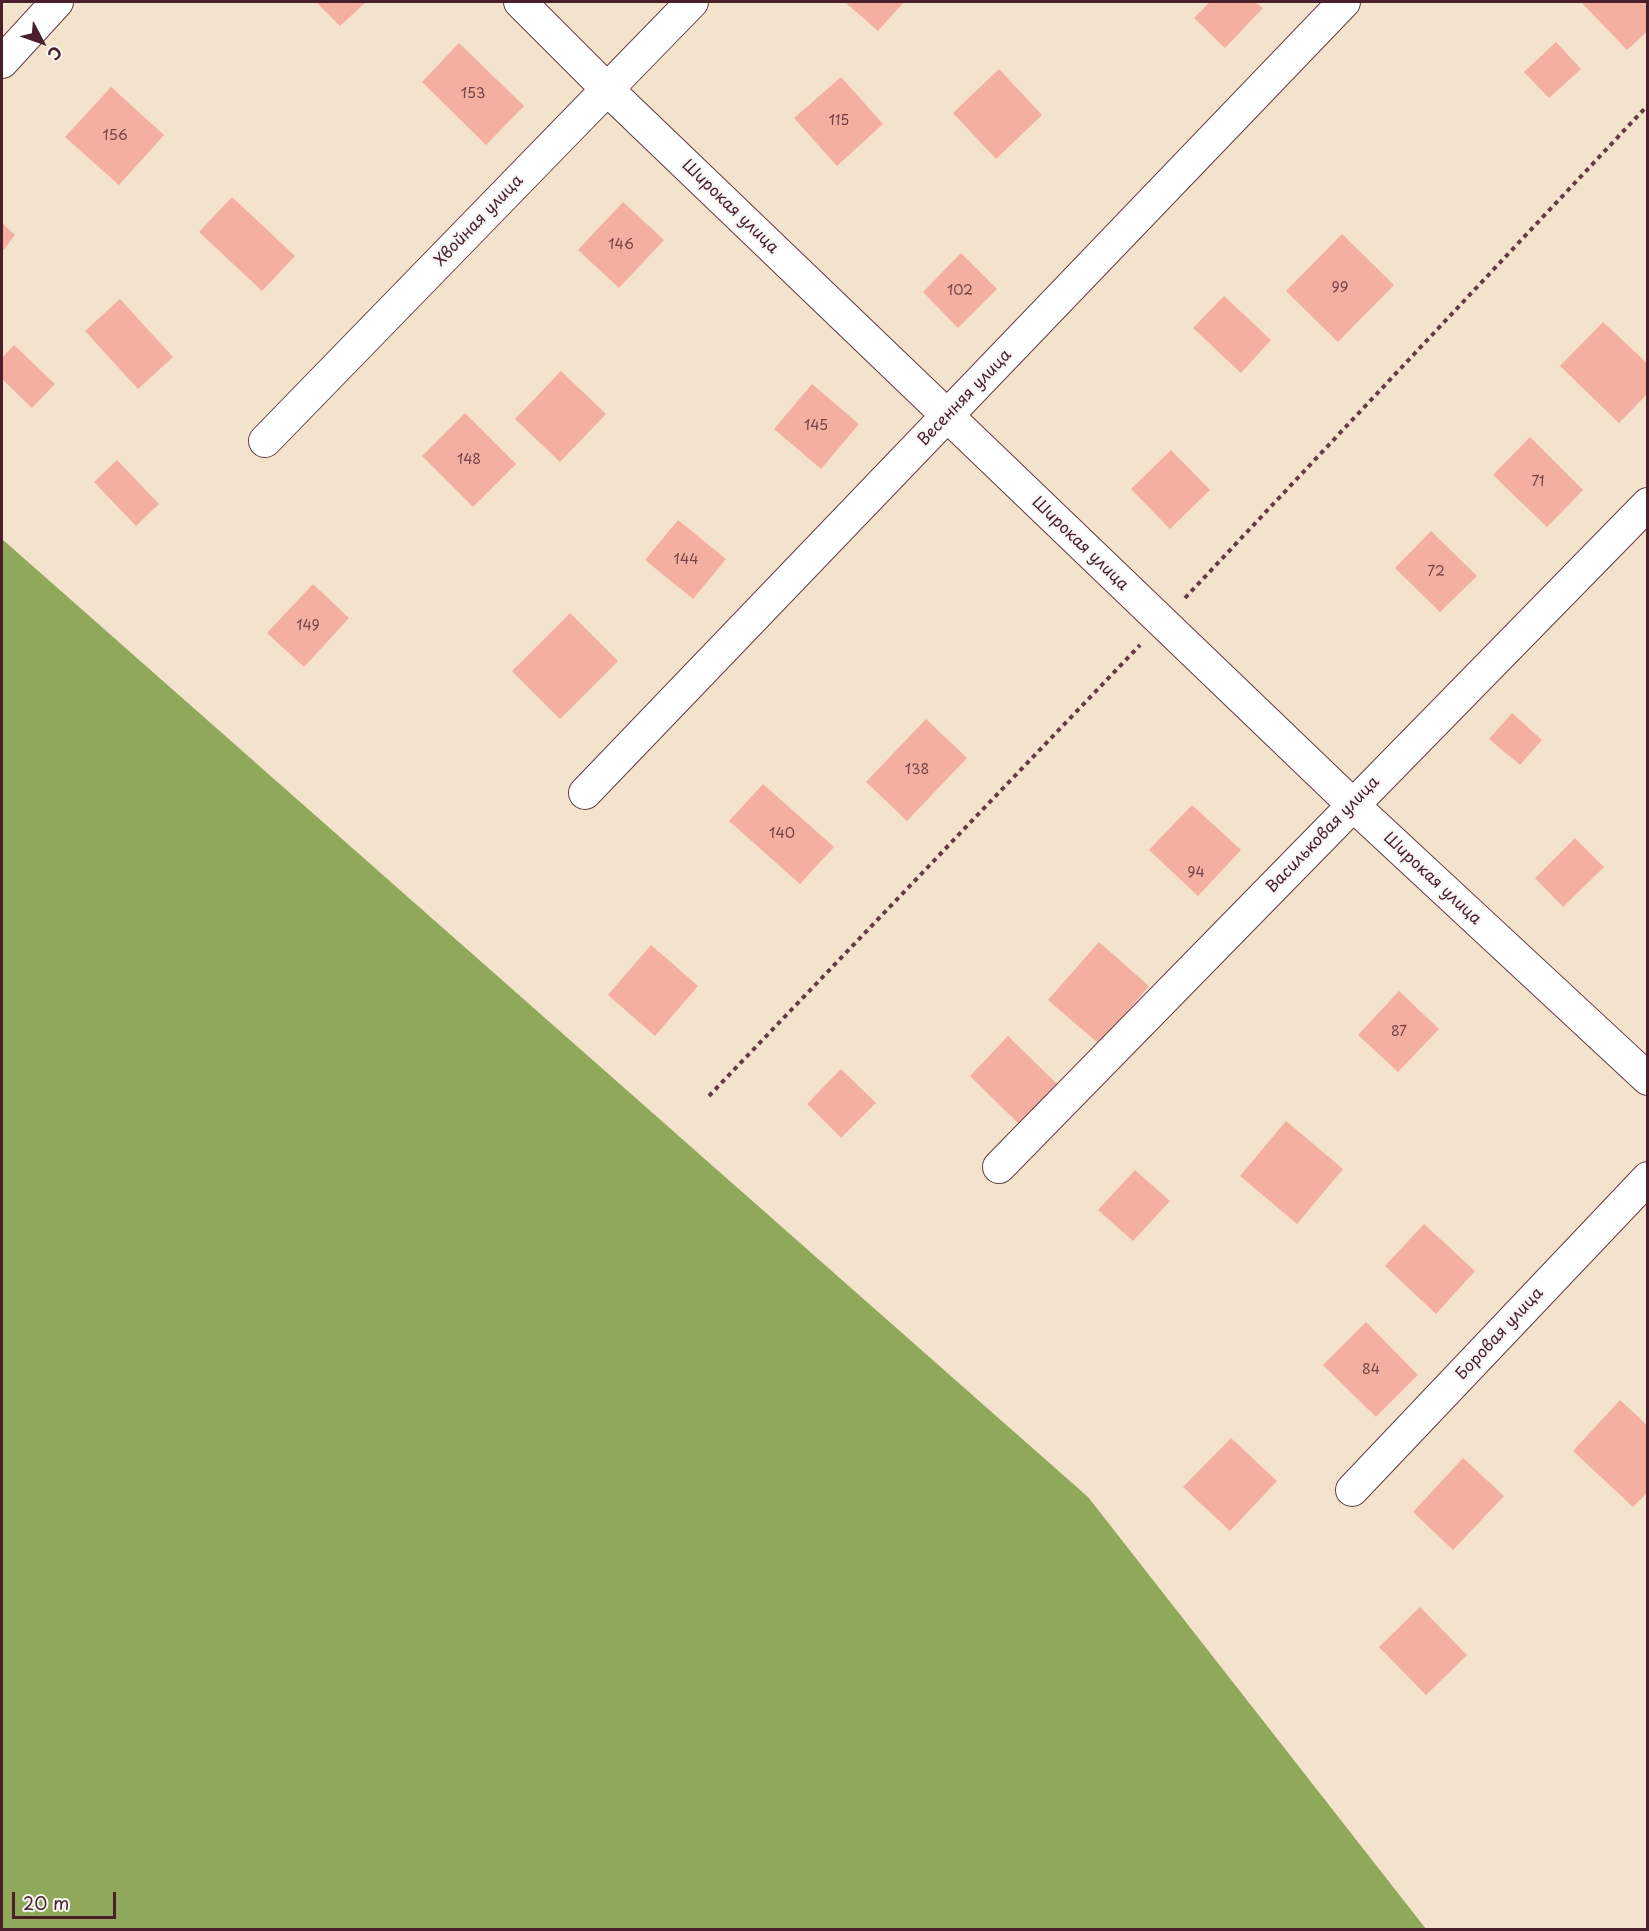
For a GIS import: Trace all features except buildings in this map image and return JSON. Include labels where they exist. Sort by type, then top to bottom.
[{"type":"street","points":[[2,62],[57,2]]},
{"type":"street","name":"Широкая улица","points":[[520,2],[608,90],[1353,805],[1647,1079]]},
{"type":"street","name":"Хвойная улица","points":[[265,441],[692,2]]},
{"type":"street","name":"Весенняя улица","points":[[585,793],[1344,2]]},
{"type":"street","name":"Васильковая улица","points":[[999,1167],[1647,504]]},
{"type":"street","name":"Боровая улица","points":[[1352,1490],[1647,1178]]},
{"type":"green space","points":[[2,539],[1088,1497],[1426,1929],[2,1929]]}]
